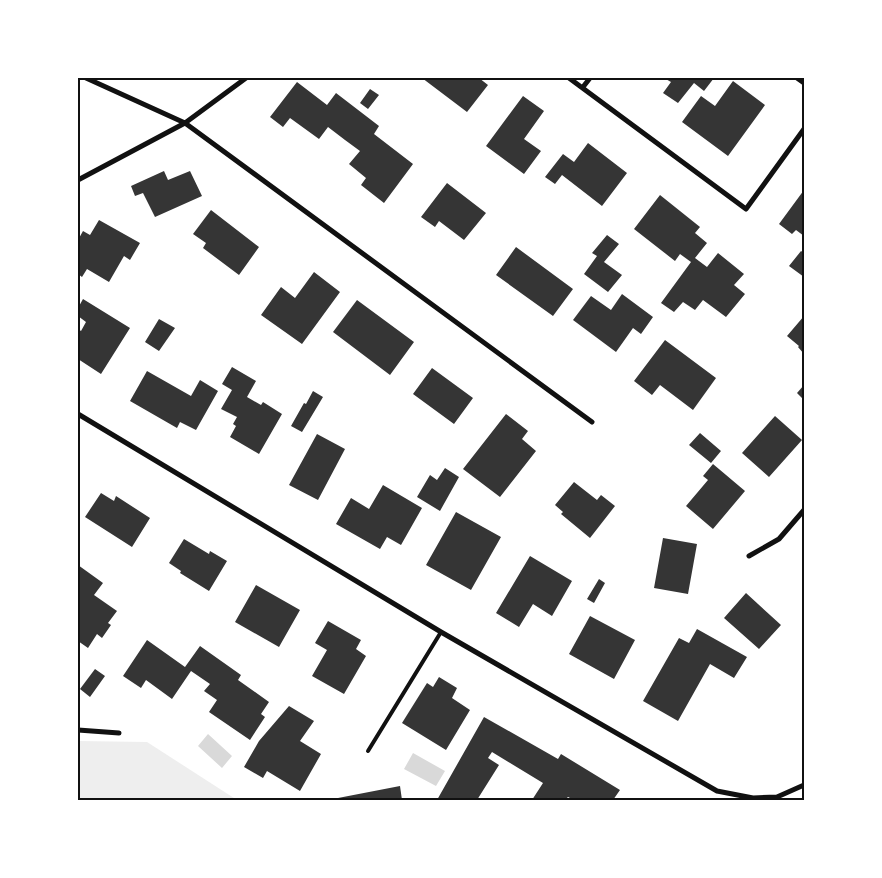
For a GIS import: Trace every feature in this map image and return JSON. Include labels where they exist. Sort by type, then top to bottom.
[{"type":"street","points":[[86,78],[185,123],[592,422]]},
{"type":"street","points":[[78,180],[185,123],[246,78]]},
{"type":"street","points":[[569,78],[746,210],[804,128]]},
{"type":"street","points":[[582,87],[590,78]]},
{"type":"street","points":[[797,78],[804,83]]},
{"type":"street","points":[[78,414],[441,632],[717,791],[754,798],[777,797],[804,785]]},
{"type":"street","points":[[749,556],[779,539],[804,510]]},
{"type":"street","points":[[78,730],[119,733]]},
{"type":"lane","points":[[368,751],[441,632]]},
{"type":"shaded area","points":[[208,734],[232,756],[222,768],[198,746]]},
{"type":"shaded area","points":[[78,741],[147,742],[237,800],[78,800]]},
{"type":"shaded area","points":[[413,753],[445,771],[436,786],[404,769]]},
{"type":"building","points":[[422,78],[479,78],[488,85],[467,112]]},
{"type":"building","points":[[664,78],[714,78],[704,91],[694,83],[678,103],[663,93],[671,82]]},
{"type":"building","points":[[733,81],[765,105],[728,156],[682,122],[701,96],[715,106]]},
{"type":"building","points":[[297,82],[327,105],[336,93],[379,126],[374,134],[413,164],[384,203],[361,185],[366,178],[349,164],[360,151],[328,127],[319,139],[290,118],[283,127],[270,117]]},
{"type":"building","points":[[370,89],[379,95],[368,109],[360,103]]},
{"type":"building","points":[[523,96],[544,111],[524,139],[541,151],[524,174],[486,146]]},
{"type":"building","points":[[588,143],[627,173],[602,206],[562,175],[555,184],[545,177],[563,154],[574,162]]},
{"type":"building","points":[[164,171],[168,180],[190,171],[202,196],[155,217],[143,193],[135,196],[131,186]]},
{"type":"building","points":[[447,183],[486,213],[464,240],[439,221],[435,227],[421,217]]},
{"type":"building","points":[[804,190],[804,236],[796,230],[792,234],[779,224]]},
{"type":"building","points":[[660,195],[700,227],[695,233],[707,243],[695,258],[707,267],[718,253],[744,274],[734,285],[745,294],[726,317],[703,300],[695,310],[683,302],[674,312],[661,303],[691,262],[680,254],[675,261],[634,229]]},
{"type":"building","points":[[211,210],[259,247],[239,275],[203,248],[206,243],[193,234]]},
{"type":"building","points":[[99,220],[140,243],[130,260],[124,256],[109,282],[87,269],[82,277],[78,274],[78,240],[83,231],[90,235]]},
{"type":"building","points":[[607,235],[619,244],[604,262],[622,275],[608,292],[584,274],[597,256],[592,253]]},
{"type":"building","points":[[516,247],[573,289],[553,316],[496,275]]},
{"type":"building","points":[[801,251],[804,253],[804,277],[789,266]]},
{"type":"building","points":[[314,272],[340,292],[302,344],[261,315],[281,287],[295,298]]},
{"type":"building","points":[[622,294],[653,317],[641,334],[633,328],[616,352],[573,320],[591,296],[611,310]]},
{"type":"building","points":[[83,299],[130,328],[101,374],[78,359],[78,329],[81,331],[86,322],[78,316],[78,308]]},
{"type":"building","points":[[357,300],[414,342],[390,375],[333,332]]},
{"type":"building","points":[[804,316],[804,354],[799,346],[787,336]]},
{"type":"building","points":[[159,319],[175,328],[159,351],[145,342]]},
{"type":"building","points":[[665,340],[716,378],[693,410],[660,385],[652,395],[634,381]]},
{"type":"building","points":[[232,367],[256,381],[247,397],[261,405],[263,402],[282,414],[259,454],[230,437],[236,426],[233,424],[237,417],[221,409],[232,390],[222,384]]},
{"type":"building","points":[[432,368],[473,398],[454,424],[413,394]]},
{"type":"building","points":[[147,371],[191,396],[200,380],[218,391],[196,430],[180,422],[177,428],[130,401]]},
{"type":"building","points":[[804,385],[804,400],[797,393]]},
{"type":"building","points":[[313,391],[323,397],[302,432],[291,426]]},
{"type":"building","points":[[506,414],[528,431],[522,439],[536,451],[500,497],[463,469]]},
{"type":"building","points":[[775,416],[802,440],[769,477],[742,453]]},
{"type":"building","points":[[700,433],[721,451],[711,463],[689,445]]},
{"type":"building","points":[[317,434],[345,449],[318,500],[289,485]]},
{"type":"building","points":[[713,464],[745,491],[713,529],[686,506],[708,480],[703,476]]},
{"type":"building","points":[[445,468],[459,477],[440,511],[417,497],[430,475],[437,480]]},
{"type":"building","points":[[574,482],[597,500],[601,495],[615,506],[590,538],[561,514],[563,512],[555,505]]},
{"type":"building","points":[[383,485],[422,508],[401,545],[387,537],[380,549],[336,524],[351,498],[369,509]]},
{"type":"building","points":[[101,493],[114,501],[116,496],[150,518],[132,547],[85,517]]},
{"type":"building","points":[[456,512],[501,537],[471,590],[426,565]]},
{"type":"building","points":[[663,538],[697,544],[688,594],[654,588]]},
{"type":"building","points":[[184,539],[209,554],[210,551],[227,561],[209,591],[180,573],[181,571],[169,563]]},
{"type":"building","points":[[530,556],[572,581],[552,616],[533,604],[519,627],[496,613]]},
{"type":"building","points":[[78,565],[103,583],[94,595],[117,611],[108,623],[111,625],[102,638],[97,634],[88,648],[78,641]]},
{"type":"building","points":[[599,579],[605,583],[594,603],[587,599]]},
{"type":"building","points":[[256,585],[300,610],[279,647],[235,622]]},
{"type":"building","points":[[746,593],[781,625],[759,649],[724,618]]},
{"type":"building","points":[[590,616],[635,640],[614,679],[569,654]]},
{"type":"building","points":[[328,621],[361,640],[356,649],[366,656],[344,694],[312,676],[327,650],[315,643]]},
{"type":"building","points":[[697,629],[747,657],[734,678],[710,664],[678,721],[643,701],[679,638],[689,643]]},
{"type":"building","points":[[147,640],[185,667],[200,646],[241,675],[238,680],[269,702],[261,714],[265,717],[250,740],[209,712],[217,700],[204,691],[210,684],[191,671],[172,699],[146,680],[141,688],[123,676]]},
{"type":"building","points":[[95,669],[105,676],[90,697],[80,689]]},
{"type":"building","points":[[439,677],[457,688],[452,698],[470,710],[446,750],[402,723],[427,683],[433,687]]},
{"type":"building","points":[[289,706],[314,721],[300,741],[321,754],[300,791],[267,771],[263,778],[244,767],[259,741]]},
{"type":"building","points":[[484,717],[558,759],[561,754],[620,790],[613,800],[574,800],[568,797],[565,800],[532,800],[543,783],[492,752],[488,758],[499,765],[477,800],[437,800]]},
{"type":"building","points":[[400,786],[402,800],[338,800],[338,798]]}]
